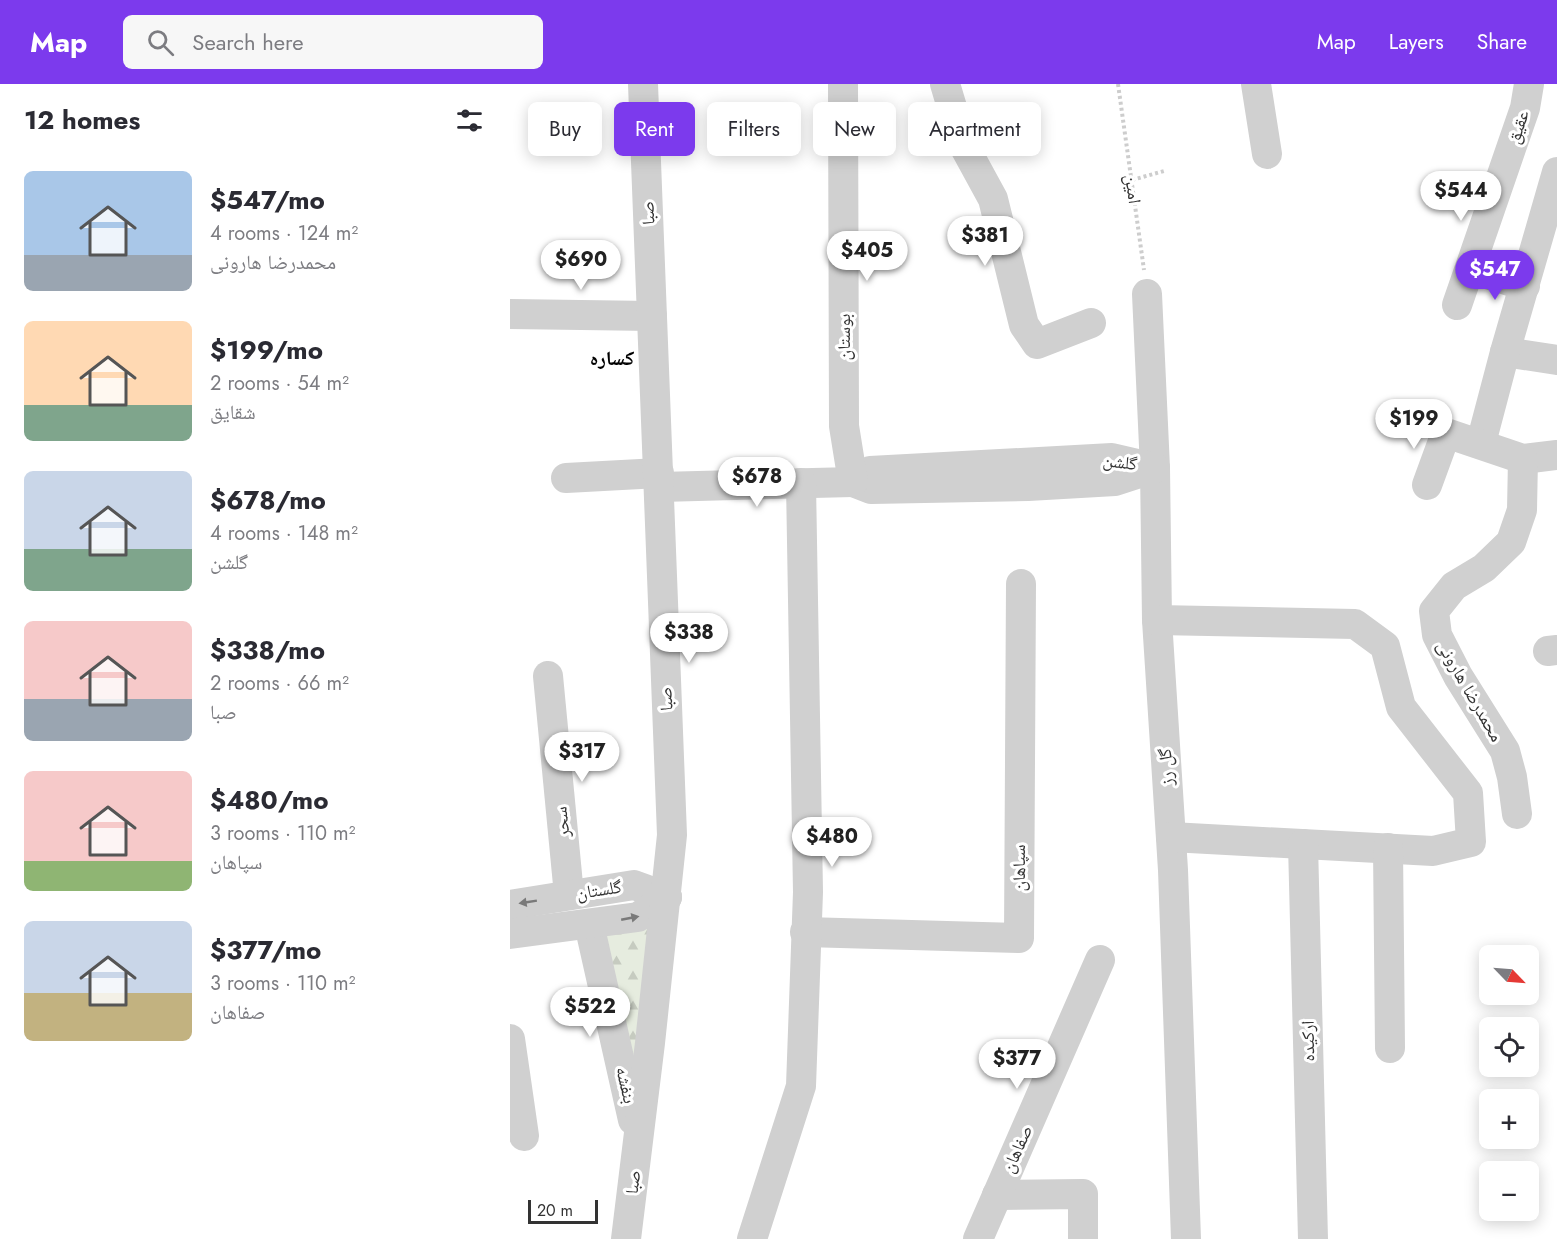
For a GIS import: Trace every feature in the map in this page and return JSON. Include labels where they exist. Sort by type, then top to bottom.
[{"type":"street","name":"صبا","points":[[626,1239],[667,897],[672,835],[643,84]]},
{"type":"street","name":"بوستان","points":[[843,84],[844,426],[853,482]]},
{"type":"street","points":[[945,84],[963,144],[993,199],[1024,325],[1037,344],[1091,323]]},
{"type":"street","points":[[1256,84],[1267,154]]},
{"type":"street","name":"عقیق","points":[[1457,305],[1525,108],[1529,84]]},
{"type":"street","points":[[1481,443],[1505,352],[1538,272],[1556,180]]},
{"type":"street","points":[[1471,268],[1538,272]]},
{"type":"street","name":"گل رز","points":[[1148,294],[1155,468],[1157,620],[1171,837],[1186,1239]]},
{"type":"street","points":[[510,314],[652,316]]},
{"type":"street","points":[[1505,352],[1557,360]]},
{"type":"street","points":[[1427,485],[1446,433],[1523,459],[1557,455]]},
{"type":"street","name":"گلشن","points":[[566,478],[853,482],[870,471],[1112,458],[1155,468]]},
{"type":"street","name":"محمدرضا هارونی","points":[[1517,814],[1512,777],[1505,751],[1458,676],[1437,635],[1434,611],[1454,586],[1484,568],[1510,542],[1522,510],[1523,459]]},
{"type":"street","points":[[752,1239],[801,1086],[808,892],[801,483]]},
{"type":"street","name":"سپاهان","points":[[805,932],[1019,938],[1021,584]]},
{"type":"street","points":[[1157,620],[1355,624],[1386,646],[1401,706],[1468,793],[1471,842],[1434,851],[1171,837]]},
{"type":"street","name":"سحر","points":[[548,676],[569,895]]},
{"type":"street","name":"ارکیده","points":[[1303,844],[1313,1239]]},
{"type":"street","points":[[1388,848],[1390,1048]]},
{"type":"street","name":"گلستان","points":[[510,904],[634,885],[667,897]]},
{"type":"street","name":"گلستان","points":[[510,934],[638,917],[667,897]]},
{"type":"street","name":"بنفشه","points":[[589,924],[638,1141]]},
{"type":"street","name":"صفاهان","points":[[978,1239],[1100,960]]},
{"type":"street","points":[[510,1040],[524,1136]]},
{"type":"street","points":[[997,1195],[1083,1194],[1083,1239]]},
{"type":"path","name":"امین","points":[[1118,84],[1148,294]]},
{"type":"path","points":[[1132,180],[1164,171]]},
{"type":"green space","points":[[648,927],[631,1101],[602,933]]},
{"type":"district","name":"کساره","points":[[612,358]]}]
